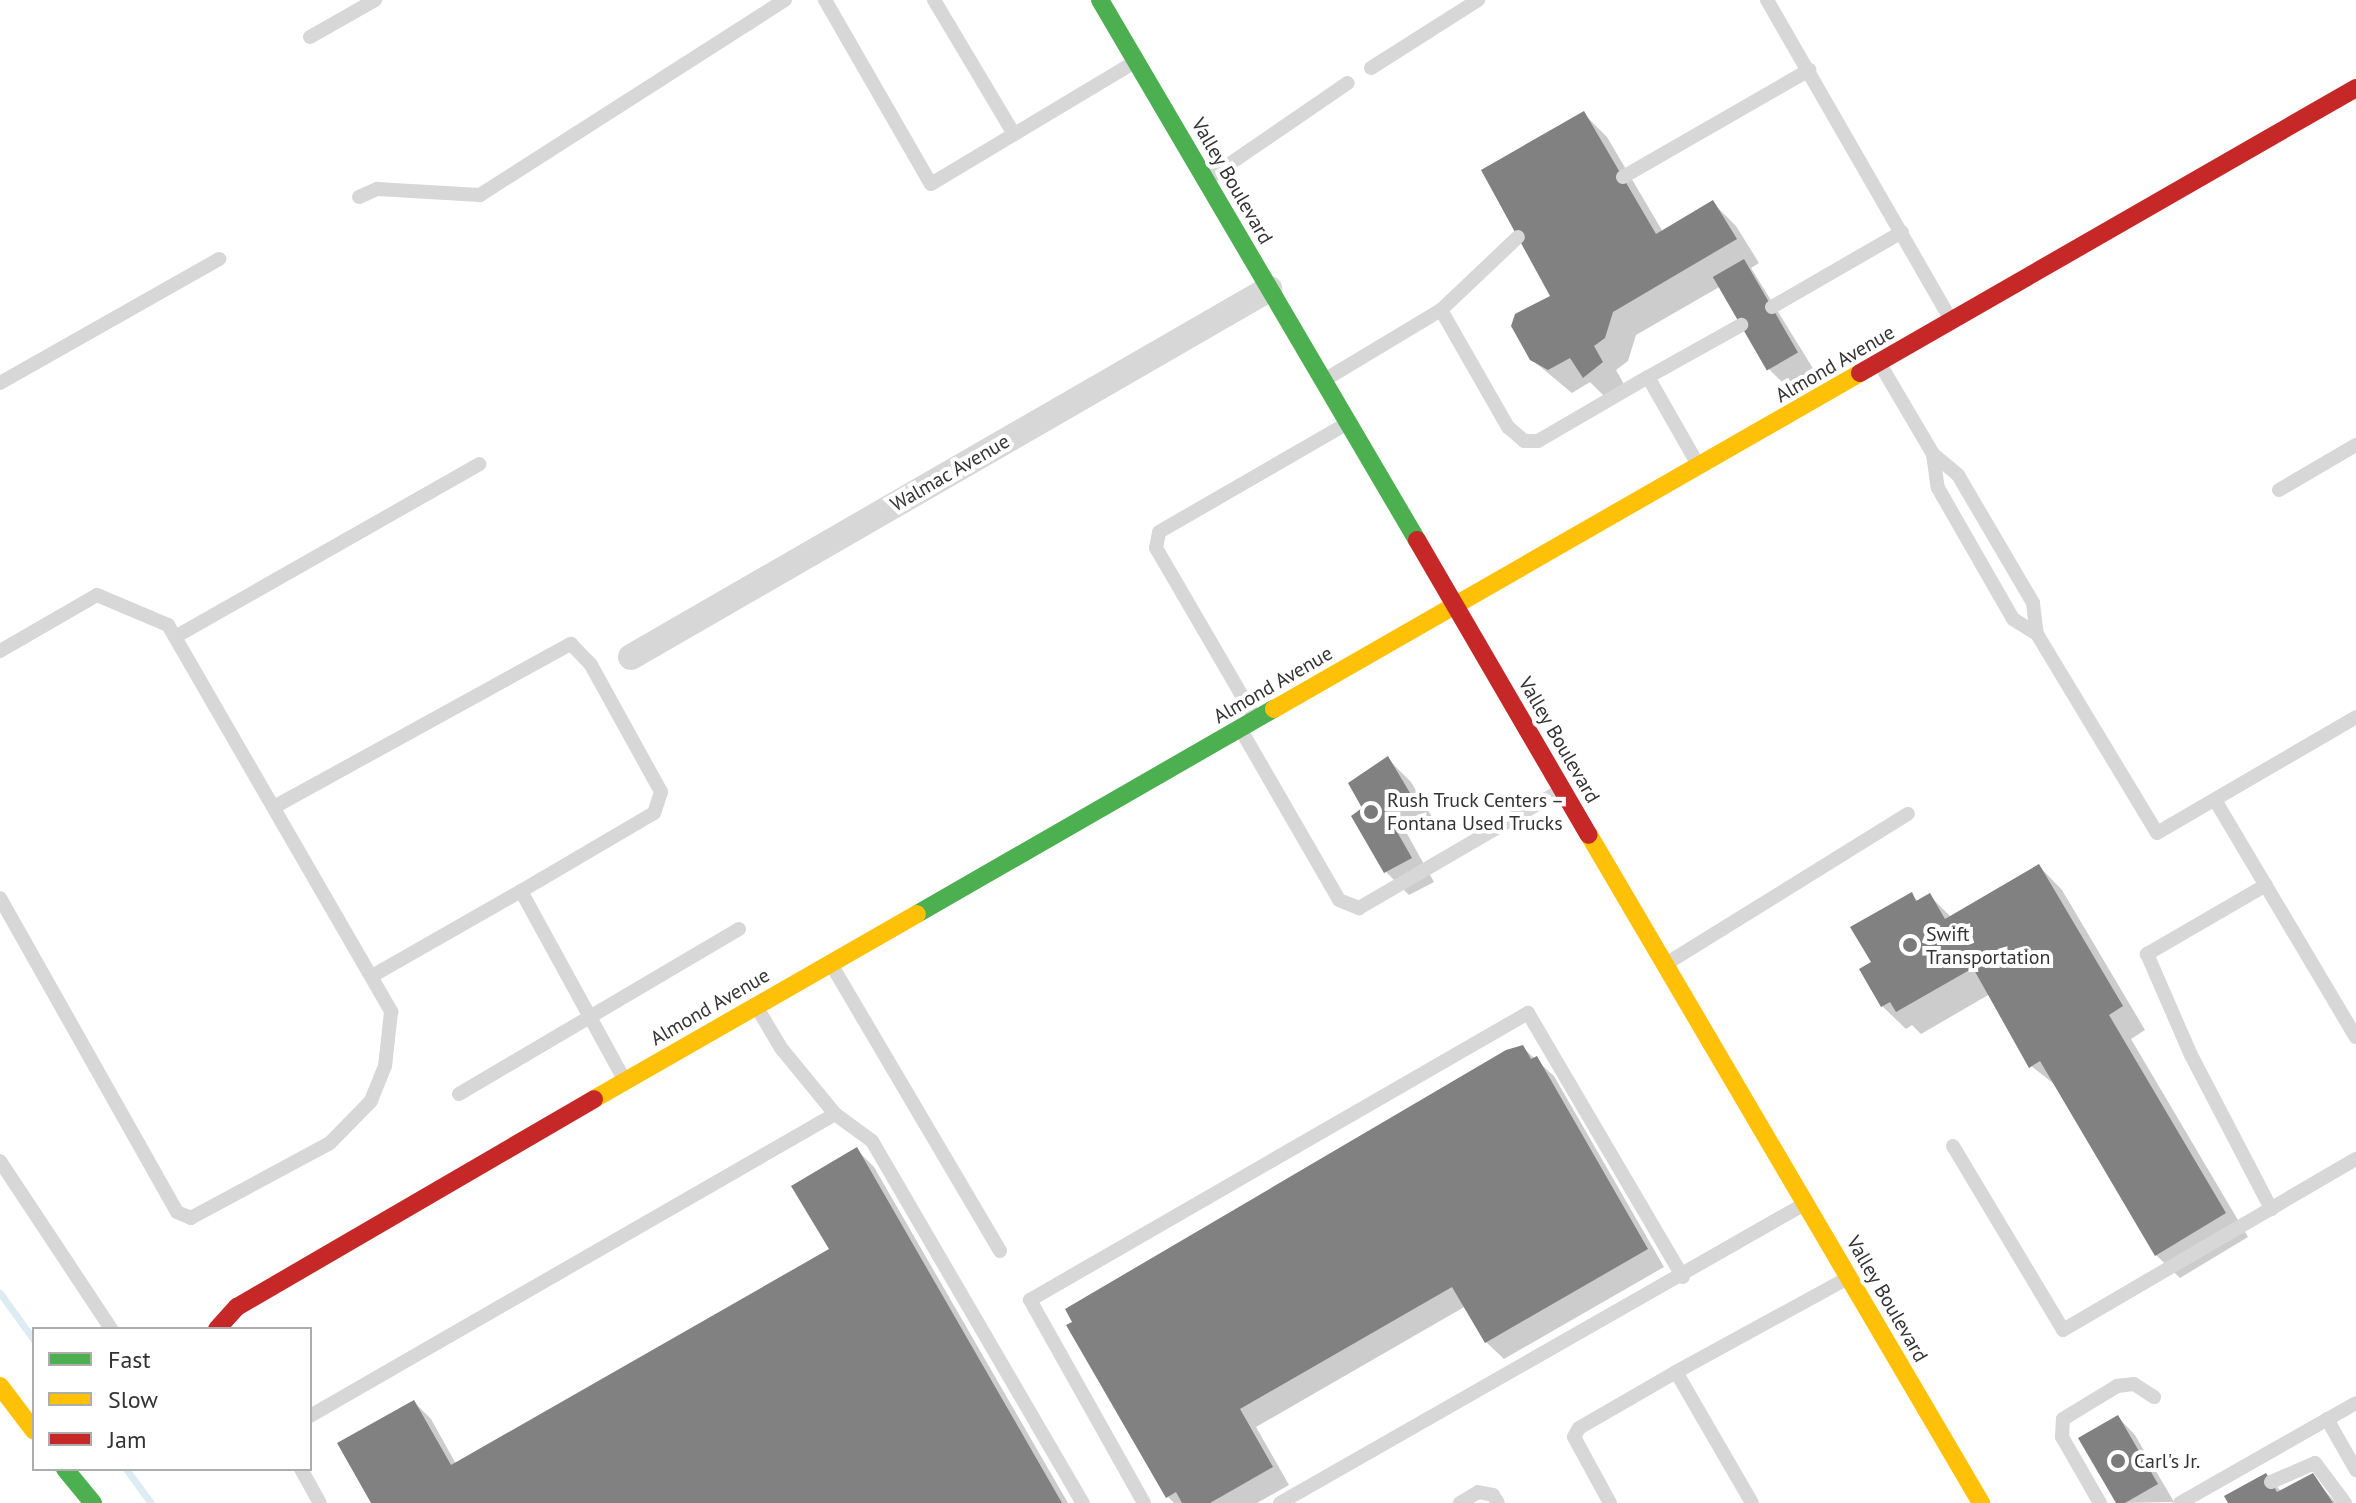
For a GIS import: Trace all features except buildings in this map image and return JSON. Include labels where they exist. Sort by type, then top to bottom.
[{"type":"main road","name":"Valley Boulevard","points":[[1102,1],[1981,1503]]},
{"type":"main road","name":"Almond Avenue","points":[[219,1327],[237,1307],[626,1081],[2356,88]]},
{"type":"main road","points":[[0,1386],[32,1428]]},
{"type":"main road","points":[[67,1471],[93,1503]]},
{"type":"street","name":"Walmac Avenue","points":[[631,657],[1269,289]]},
{"type":"lane","points":[[310,37],[375,0]]},
{"type":"lane","points":[[359,197],[377,189],[480,195],[785,0]]},
{"type":"lane","points":[[825,0],[931,184],[1136,62]]},
{"type":"lane","points":[[934,0],[1014,134]]},
{"type":"lane","points":[[1371,68],[1478,0]]},
{"type":"lane","points":[[1767,0],[1953,321]]},
{"type":"lane","points":[[1623,177],[1809,70]]},
{"type":"lane","points":[[1205,180],[1348,83]]},
{"type":"lane","points":[[1772,307],[1902,232]]},
{"type":"lane","points":[[1323,381],[1441,310],[1518,237]]},
{"type":"lane","points":[[0,383],[219,259]]},
{"type":"lane","points":[[1441,310],[1508,427],[1524,441],[1538,441],[1741,325]]},
{"type":"lane","points":[[1880,363],[1933,454],[1958,475],[2033,603],[2037,634],[2157,833],[2356,717]]},
{"type":"lane","points":[[1648,377],[1699,467]]},
{"type":"lane","points":[[1348,423],[1159,532],[1156,548],[1339,900],[1359,908],[1563,789]]},
{"type":"lane","points":[[2279,490],[2356,445]]},
{"type":"lane","points":[[1933,454],[1938,488],[2013,619],[2037,634]]},
{"type":"lane","points":[[175,637],[479,464]]},
{"type":"lane","points":[[0,651],[97,595],[168,625],[391,1012],[385,1066],[371,1101],[330,1143],[191,1218],[177,1212],[0,898]]},
{"type":"lane","points":[[274,807],[571,644],[591,665],[661,792],[654,813],[372,976]]},
{"type":"lane","points":[[2215,800],[2356,1037]]},
{"type":"lane","points":[[1665,964],[1908,814]]},
{"type":"lane","points":[[2266,885],[2147,954],[2191,1055],[2271,1209]]},
{"type":"lane","points":[[521,891],[626,1081]]},
{"type":"lane","points":[[459,1094],[739,929]]},
{"type":"lane","points":[[831,964],[1000,1251]]},
{"type":"lane","points":[[756,1006],[835,1114],[872,1141],[1083,1503]]},
{"type":"lane","points":[[1144,1503],[1030,1300],[1528,1013],[1683,1277]]},
{"type":"lane","points":[[312,1415],[835,1114]]},
{"type":"lane","points":[[1953,1146],[2063,1330],[2356,1159]]},
{"type":"lane","points":[[0,1161],[110,1327]]},
{"type":"lane","points":[[1280,1503],[1683,1277],[1805,1204]]},
{"type":"lane","points":[[1610,1503],[1574,1437],[1579,1428],[1849,1278]]},
{"type":"lane","points":[[1676,1372],[1752,1503]]},
{"type":"lane","points":[[2100,1503],[2062,1437],[2063,1419],[2117,1386],[2134,1384],[2154,1397]]},
{"type":"lane","points":[[2180,1503],[2356,1403]]},
{"type":"lane","points":[[2327,1419],[2356,1470]]},
{"type":"lane","points":[[2271,1482],[2315,1463],[2345,1503]]},
{"type":"lane","points":[[302,1471],[320,1503]]},
{"type":"lane","points":[[1460,1503],[1478,1492],[1493,1495],[1498,1503]]},
{"type":"waterway","points":[[0,1293],[32,1337]]},
{"type":"waterway","points":[[127,1471],[151,1503]]},
{"type":"traffic: fast","points":[[1100,0],[1417,540]]},
{"type":"traffic: fast","points":[[917,914],[1274,709]]},
{"type":"traffic: fast","points":[[67,1471],[93,1503]]},
{"type":"traffic: slow","points":[[1274,709],[1860,373]]},
{"type":"traffic: slow","points":[[1589,835],[1981,1503]]},
{"type":"traffic: slow","points":[[594,1099],[917,914]]},
{"type":"traffic: slow","points":[[0,1386],[32,1428]]},
{"type":"traffic: jam","points":[[1860,373],[2356,88]]},
{"type":"traffic: jam","points":[[1417,540],[1589,835]]},
{"type":"traffic: jam","points":[[219,1327],[237,1307],[594,1099]]},
{"type":"place","name":"Rush Truck Centers – Fontana Used Trucks","points":[[1371,812]]},
{"type":"place","name":"Swift Transportation","points":[[1910,945]]},
{"type":"place","name":"Carl's Jr.","points":[[2118,1461]]}]
